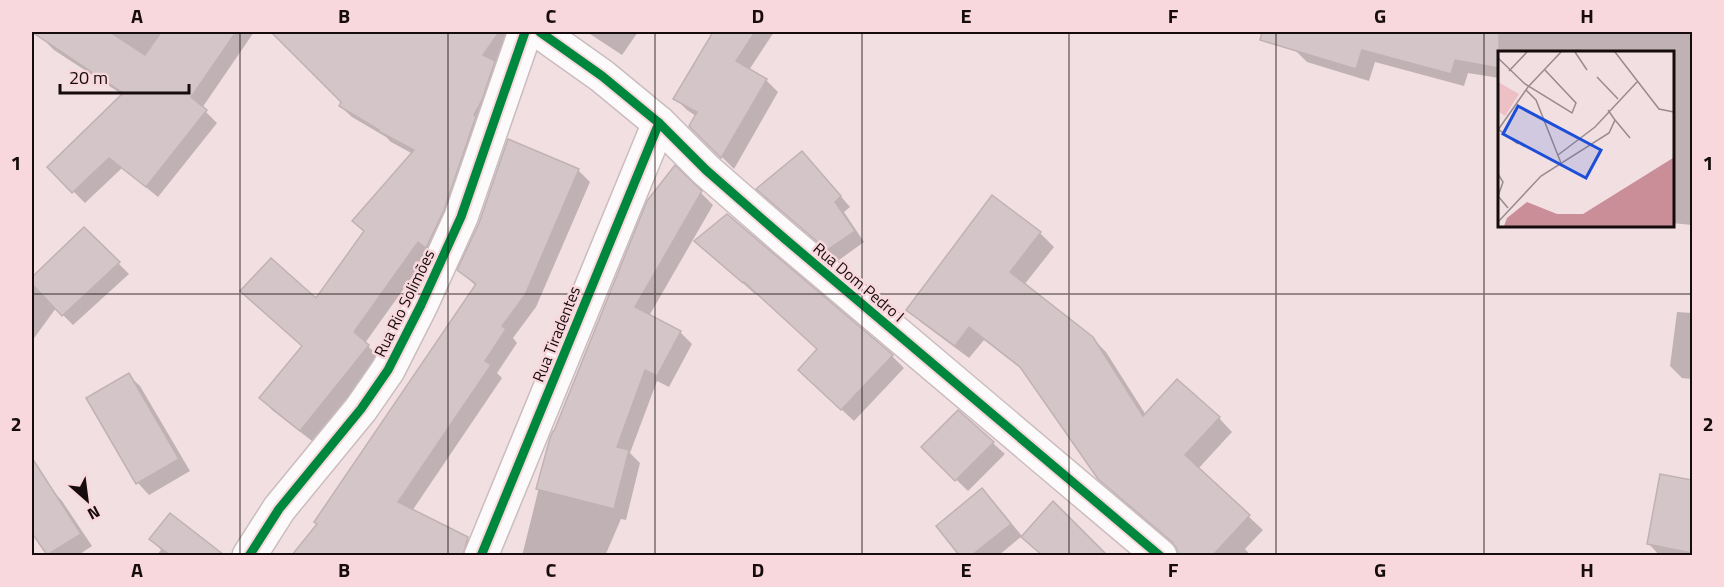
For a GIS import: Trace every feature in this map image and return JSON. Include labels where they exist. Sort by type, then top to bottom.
[{"type":"street","name":"Rua Rio Solimões","points":[[249,555],[279,509],[361,408],[388,370],[461,217],[525,32]]},
{"type":"street","name":"Rua Dom Pedro I","points":[[540,32],[602,75],[659,123],[706,170],[785,239],[1160,555]]},
{"type":"street","name":"Rua Tiradentes","points":[[481,555],[659,123]]},
{"type":"building","points":[[32,32],[110,32],[145,55],[161,32],[236,32],[191,97],[207,110],[146,187],[109,158],[72,193],[47,167],[123,93]]},
{"type":"building","points":[[271,32],[499,32],[483,55],[495,61],[482,100],[474,115],[476,116],[444,210],[426,248],[418,242],[354,332],[369,345],[300,431],[259,398],[302,346],[240,291],[271,258],[316,298],[364,231],[352,221],[414,150],[378,131],[339,106],[341,102]]},
{"type":"building","points":[[713,32],[755,32],[736,61],[767,79],[721,158],[689,126],[697,112],[673,99]]},
{"type":"building","points":[[1262,32],[1499,32],[1498,68],[1455,60],[1451,74],[1362,50],[1356,69],[1260,40]]},
{"type":"building","points":[[508,139],[579,169],[525,295],[502,326],[506,329],[485,361],[491,365],[398,502],[468,537],[463,555],[292,555],[317,524],[314,522],[476,284],[457,270],[479,223]]},
{"type":"building","points":[[802,151],[841,196],[835,202],[855,231],[827,250],[756,189]]},
{"type":"building","points":[[675,165],[702,191],[635,307],[681,331],[657,376],[645,370],[617,447],[629,450],[614,509],[536,489],[550,438],[647,201]]},
{"type":"building","points":[[992,195],[1041,232],[1010,272],[1093,337],[1143,416],[1177,379],[1220,417],[1185,455],[1250,515],[1213,555],[1178,555],[1172,542],[1098,479],[1020,367],[969,327],[955,346],[906,310]]},
{"type":"building","points":[[727,214],[893,355],[841,410],[798,370],[817,349],[744,282],[694,241]]},
{"type":"building","points":[[84,227],[120,262],[62,316],[32,284],[32,277]]},
{"type":"building","points":[[129,373],[179,459],[136,484],[86,398]]},
{"type":"building","points":[[958,410],[994,442],[955,481],[921,447]]},
{"type":"building","points":[[32,458],[81,534],[47,555],[32,533]]},
{"type":"building","points":[[1660,474],[1692,480],[1692,553],[1647,544]]},
{"type":"building","points":[[982,488],[1011,524],[972,555],[959,555],[936,526]]},
{"type":"building","points":[[1053,501],[1107,555],[1042,555],[1021,537]]},
{"type":"building","points":[[170,513],[224,555],[170,555],[149,539]]},
{"type":"cycle path","points":[[249,556],[279,509],[361,409],[388,370],[461,217],[525,32]]},
{"type":"cycle path","points":[[540,32],[602,76],[659,123],[706,170],[785,239],[1160,556]]},
{"type":"cycle path","points":[[481,556],[659,123]]}]
